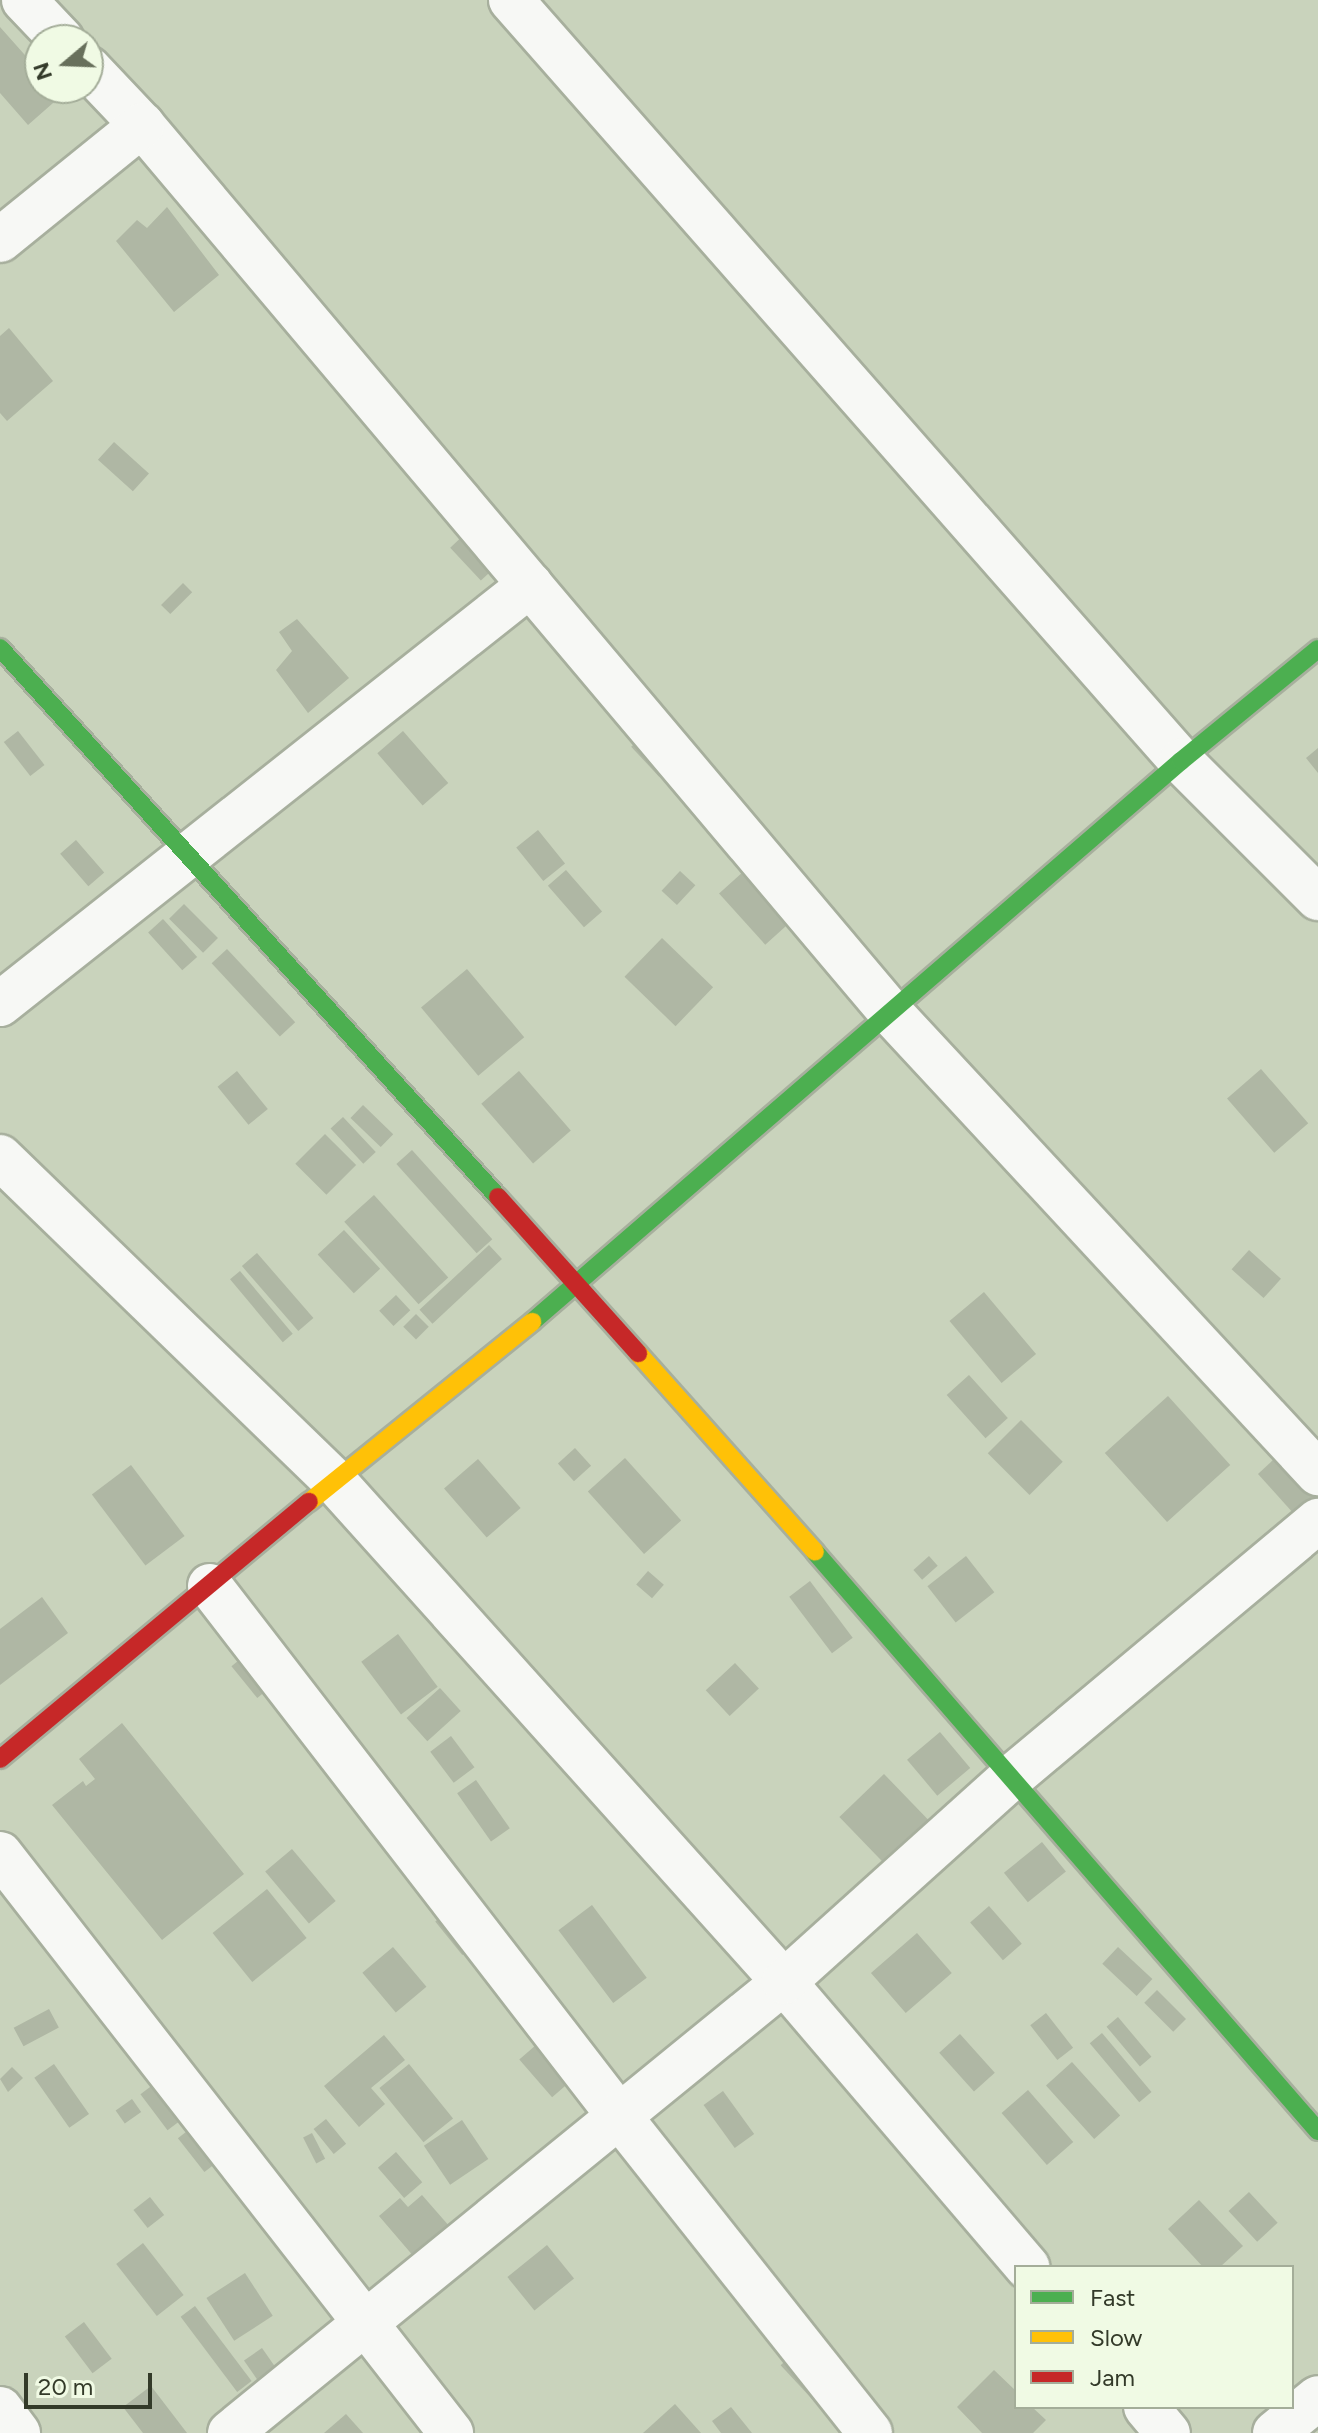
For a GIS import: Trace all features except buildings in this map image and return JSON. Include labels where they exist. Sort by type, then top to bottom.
[{"type":"street","points":[[24,0],[47,24]]},
{"type":"street","points":[[511,0],[1181,761],[1318,898]]},
{"type":"street","points":[[104,85],[142,125],[891,1013],[1318,1473]]},
{"type":"street","points":[[0,240],[142,125]]},
{"type":"street","points":[[0,1004],[530,585]]},
{"type":"street","points":[[0,648],[578,1285],[1013,1776],[1318,2131]]},
{"type":"street","points":[[0,1759],[334,1481],[578,1285],[1181,761],[1318,649]]},
{"type":"street","points":[[0,1157],[334,1481],[784,1982],[1025,2265]]},
{"type":"street","points":[[230,2433],[784,1982],[1013,1776],[1318,1521]]},
{"type":"street","points":[[210,1586],[619,2116],[870,2433]]},
{"type":"street","points":[[0,1854],[451,2433]]},
{"type":"street","points":[[1275,2433],[1318,2398]]},
{"type":"street","points":[[0,2409],[18,2433]]},
{"type":"street","points":[[1148,2409],[1168,2433]]},
{"type":"traffic: fast","points":[[0,648],[498,1197]]},
{"type":"traffic: fast","points":[[532,1322],[1181,761],[1318,649]]},
{"type":"traffic: fast","points":[[815,1552],[1318,2131]]},
{"type":"traffic: slow","points":[[309,1502],[532,1322]]},
{"type":"traffic: slow","points":[[638,1353],[815,1552]]},
{"type":"traffic: jam","points":[[498,1197],[638,1353]]},
{"type":"traffic: jam","points":[[0,1759],[309,1502]]}]
